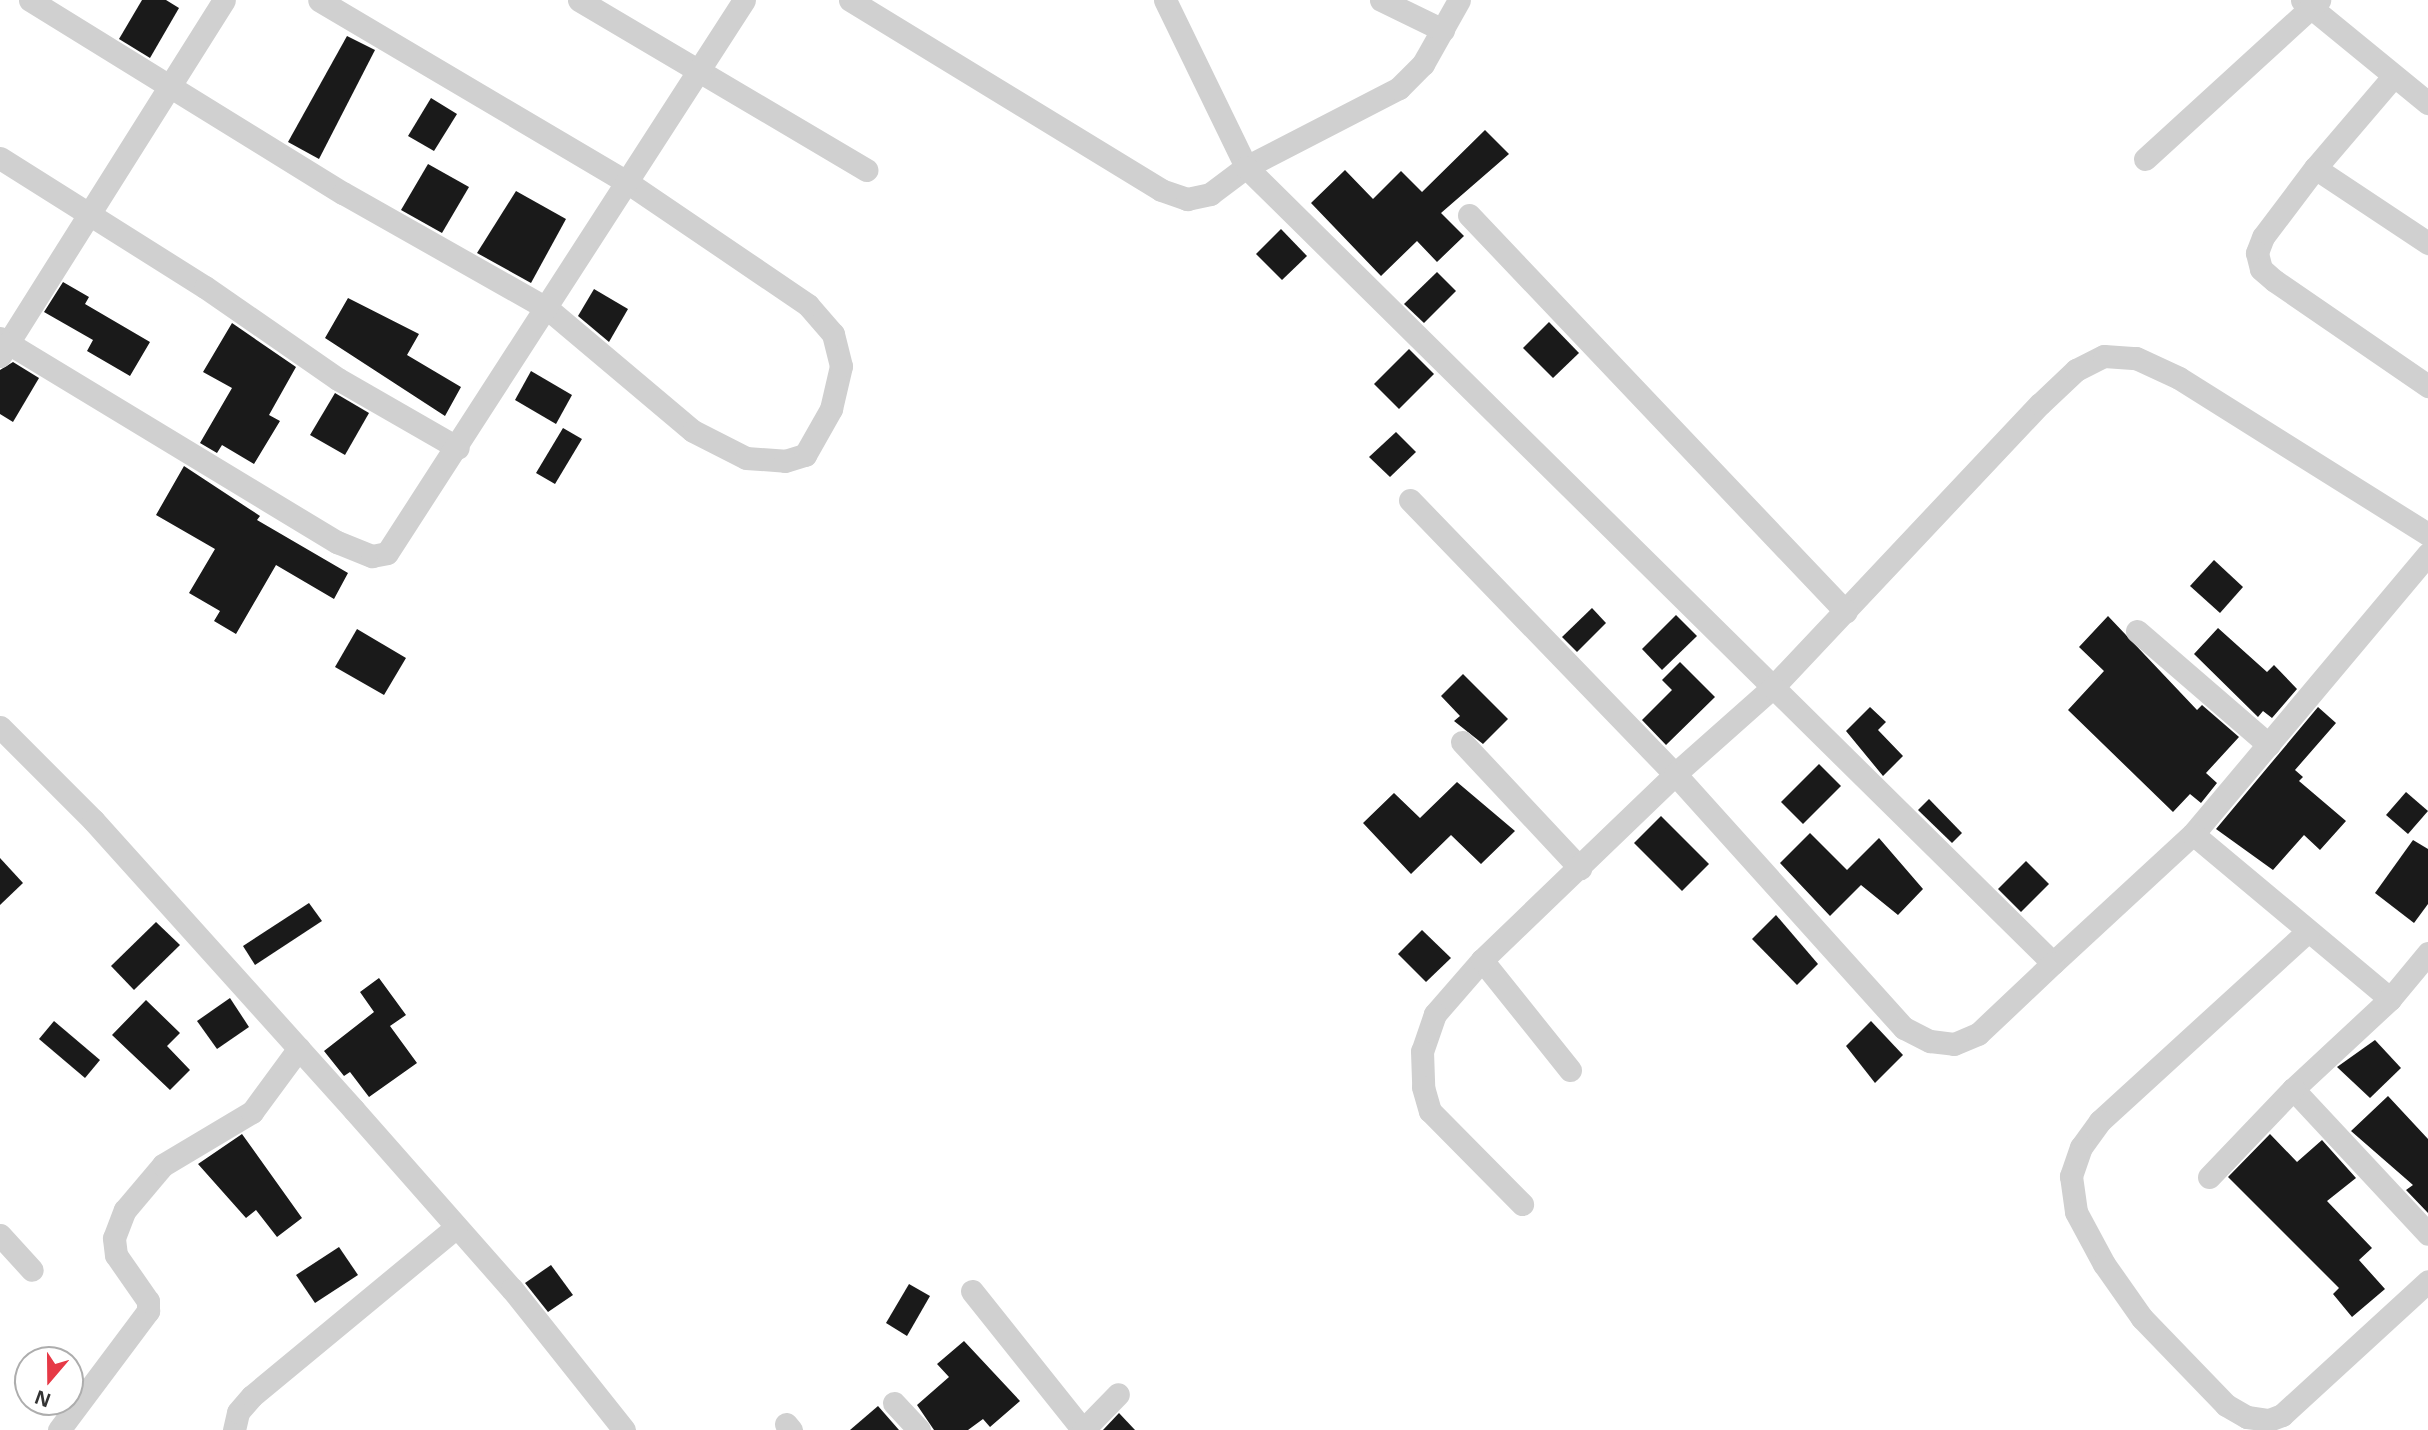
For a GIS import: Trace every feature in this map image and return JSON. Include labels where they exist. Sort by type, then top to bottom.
[{"type":"street","points":[[30,0],[343,193],[548,309],[693,431],[746,458],[785,461],[805,455],[819,439],[841,366],[833,334],[808,304],[630,184],[319,0]]},
{"type":"street","points":[[224,0],[168,83],[90,218],[3,345],[337,542],[372,556],[387,553],[399,541],[630,184],[744,0]]},
{"type":"street","points":[[579,0],[702,68],[866,170]]},
{"type":"street","points":[[850,0],[1161,190],[1187,199],[1210,194],[1246,167],[1399,88],[1423,64],[1459,0]]},
{"type":"street","points":[[1165,0],[1246,167],[2053,963]]},
{"type":"street","points":[[1381,0],[1443,30]]},
{"type":"street","points":[[2146,159],[2311,2],[2392,78],[2428,103]]},
{"type":"street","points":[[2392,78],[2315,168],[2263,237],[2257,253],[2261,268],[2428,386]]},
{"type":"street","points":[[0,158],[90,218],[205,287],[338,379],[458,448]]},
{"type":"street","points":[[2315,168],[2428,243]]},
{"type":"street","points":[[1469,215],[1846,612]]},
{"type":"street","points":[[1522,1204],[1430,1111],[1423,1087],[1422,1051],[1435,1014],[1482,960],[1675,774],[1773,687],[2040,404],[2076,370],[2104,356],[2136,358],[2179,378],[2428,534]]},
{"type":"street","points":[[1410,500],[1675,774],[1904,1028],[1930,1041],[1954,1044],[1978,1034],[2193,834],[2428,554]]},
{"type":"street","points":[[2137,631],[2269,745]]},
{"type":"street","points":[[0,727],[93,820],[299,1048],[456,1227],[624,1430]]},
{"type":"street","points":[[1462,742],[1580,868]]},
{"type":"street","points":[[2193,834],[2390,999]]},
{"type":"street","points":[[2308,931],[2100,1121],[2081,1147],[2071,1176],[2076,1212],[2104,1264],[2143,1318],[2226,1405],[2247,1417],[2269,1420],[2282,1415],[2428,1281]]},
{"type":"street","points":[[2209,1177],[2293,1089],[2390,999],[2428,953]]},
{"type":"street","points":[[1482,960],[1570,1070]]},
{"type":"street","points":[[59,1430],[148,1311],[148,1301],[116,1255],[114,1238],[125,1210],[163,1165],[252,1112],[299,1048]]},
{"type":"street","points":[[2293,1089],[2428,1234]]},
{"type":"street","points":[[234,1430],[237,1412],[252,1396],[456,1227]]},
{"type":"street","points":[[0,1235],[32,1270]]},
{"type":"street","points":[[972,1291],[1083,1430],[1118,1394]]},
{"type":"street","points":[[894,1403],[919,1430]]},
{"type":"building","points":[[142,0],[166,0],[179,8],[150,58],[119,39]]},
{"type":"building","points":[[347,36],[375,50],[319,159],[288,142]]},
{"type":"building","points":[[431,98],[457,114],[434,151],[408,136]]},
{"type":"building","points":[[1485,130],[1509,154],[1441,213],[1464,236],[1437,262],[1417,241],[1381,276],[1311,203],[1345,170],[1373,199],[1401,171],[1422,192]]},
{"type":"building","points":[[428,164],[469,187],[442,233],[401,210]]},
{"type":"building","points":[[516,191],[566,219],[531,283],[477,253]]},
{"type":"building","points":[[1281,229],[1307,256],[1282,280],[1256,254]]},
{"type":"building","points":[[1437,272],[1456,291],[1424,323],[1404,304]]},
{"type":"building","points":[[63,282],[89,297],[85,304],[150,342],[130,376],[87,351],[93,340],[44,312]]},
{"type":"building","points":[[594,289],[628,309],[609,342],[578,316]]},
{"type":"building","points":[[348,298],[419,334],[407,355],[461,387],[445,416],[325,338]]},
{"type":"building","points":[[1549,322],[1579,353],[1553,378],[1523,348]]},
{"type":"building","points":[[232,323],[296,367],[269,415],[280,421],[254,464],[222,445],[217,453],[200,443],[232,388],[203,372]]},
{"type":"building","points":[[1409,349],[1434,374],[1399,409],[1374,384]]},
{"type":"building","points":[[13,362],[39,378],[13,422],[0,414],[0,370]]},
{"type":"building","points":[[531,371],[572,395],[556,424],[515,400]]},
{"type":"building","points":[[335,393],[369,413],[345,455],[310,435]]},
{"type":"building","points":[[563,428],[582,439],[555,484],[536,473]]},
{"type":"building","points":[[1396,432],[1416,452],[1390,477],[1369,457]]},
{"type":"building","points":[[184,466],[260,516],[257,520],[348,573],[334,599],[276,565],[236,634],[214,621],[220,611],[189,593],[215,549],[156,515]]},
{"type":"building","points":[[2214,560],[2243,587],[2220,613],[2190,586]]},
{"type":"building","points":[[1592,608],[1606,623],[1577,652],[1562,637]]},
{"type":"building","points":[[1676,615],[1697,636],[1662,670],[1642,649]]},
{"type":"building","points":[[2108,616],[2197,710],[2202,705],[2239,737],[2206,773],[2217,783],[2201,803],[2190,794],[2173,812],[2068,710],[2104,671],[2079,647]]},
{"type":"building","points":[[2218,628],[2267,672],[2274,665],[2297,689],[2272,718],[2263,711],[2258,717],[2194,654]]},
{"type":"building","points":[[357,629],[406,658],[384,695],[335,667]]},
{"type":"building","points":[[1680,662],[1715,697],[1666,745],[1642,720],[1672,690],[1662,680]]},
{"type":"building","points":[[1463,674],[1508,719],[1483,744],[1454,721],[1460,716],[1441,696]]},
{"type":"building","points":[[1870,707],[1886,722],[1878,730],[1903,756],[1883,776],[1846,731]]},
{"type":"building","points":[[2318,707],[2336,723],[2295,770],[2303,777],[2299,781],[2346,821],[2320,850],[2304,835],[2273,870],[2216,829]]},
{"type":"building","points":[[1819,764],[1841,786],[1803,824],[1781,802]]},
{"type":"building","points":[[1457,782],[1515,831],[1481,864],[1451,835],[1411,874],[1363,823],[1394,793],[1420,818]]},
{"type":"building","points":[[2406,792],[2428,811],[2408,834],[2386,815]]},
{"type":"building","points":[[1929,799],[1962,833],[1952,843],[1918,810]]},
{"type":"building","points":[[1661,816],[1709,864],[1682,891],[1634,843]]},
{"type":"building","points":[[1810,833],[1847,870],[1879,838],[1923,889],[1898,915],[1861,885],[1830,916],[1780,863]]},
{"type":"building","points":[[2413,840],[2428,849],[2428,904],[2414,923],[2375,893]]},
{"type":"building","points":[[0,858],[23,883],[0,905]]},
{"type":"building","points":[[2026,861],[2049,884],[2021,912],[1998,889]]},
{"type":"building","points":[[309,903],[322,921],[255,965],[243,946]]},
{"type":"building","points":[[1776,915],[1818,964],[1797,985],[1752,939]]},
{"type":"building","points":[[156,922],[180,945],[134,990],[111,966]]},
{"type":"building","points":[[1422,930],[1451,958],[1426,982],[1398,954]]},
{"type":"building","points":[[379,978],[406,1015],[390,1026],[417,1063],[369,1097],[350,1072],[344,1076],[324,1051],[374,1012],[360,992]]},
{"type":"building","points":[[230,998],[249,1027],[217,1049],[197,1021]]},
{"type":"building","points":[[146,1000],[180,1033],[167,1046],[190,1070],[170,1090],[112,1035]]},
{"type":"building","points":[[54,1021],[100,1060],[85,1078],[39,1039]]},
{"type":"building","points":[[1871,1021],[1903,1055],[1875,1083],[1846,1046]]},
{"type":"building","points":[[2375,1040],[2401,1068],[2370,1098],[2337,1067]]},
{"type":"building","points":[[2388,1096],[2428,1139],[2428,1213],[2406,1190],[2413,1185],[2351,1131]]},
{"type":"building","points":[[242,1134],[302,1218],[277,1237],[256,1210],[246,1218],[198,1164]]},
{"type":"building","points":[[2270,1134],[2297,1162],[2322,1140],[2356,1178],[2327,1201],[2372,1248],[2359,1260],[2385,1289],[2352,1317],[2333,1294],[2339,1288],[2228,1177]]},
{"type":"building","points":[[339,1247],[358,1275],[315,1303],[296,1275]]},
{"type":"building","points":[[551,1265],[573,1295],[548,1312],[525,1283]]},
{"type":"building","points":[[909,1284],[930,1296],[907,1336],[886,1323]]},
{"type":"building","points":[[964,1341],[1020,1401],[990,1427],[983,1419],[968,1430],[934,1430],[917,1405],[949,1377],[937,1364]]},
{"type":"building","points":[[878,1406],[899,1430],[850,1430]]},
{"type":"building","points":[[1119,1413],[1135,1430],[1103,1430]]}]
